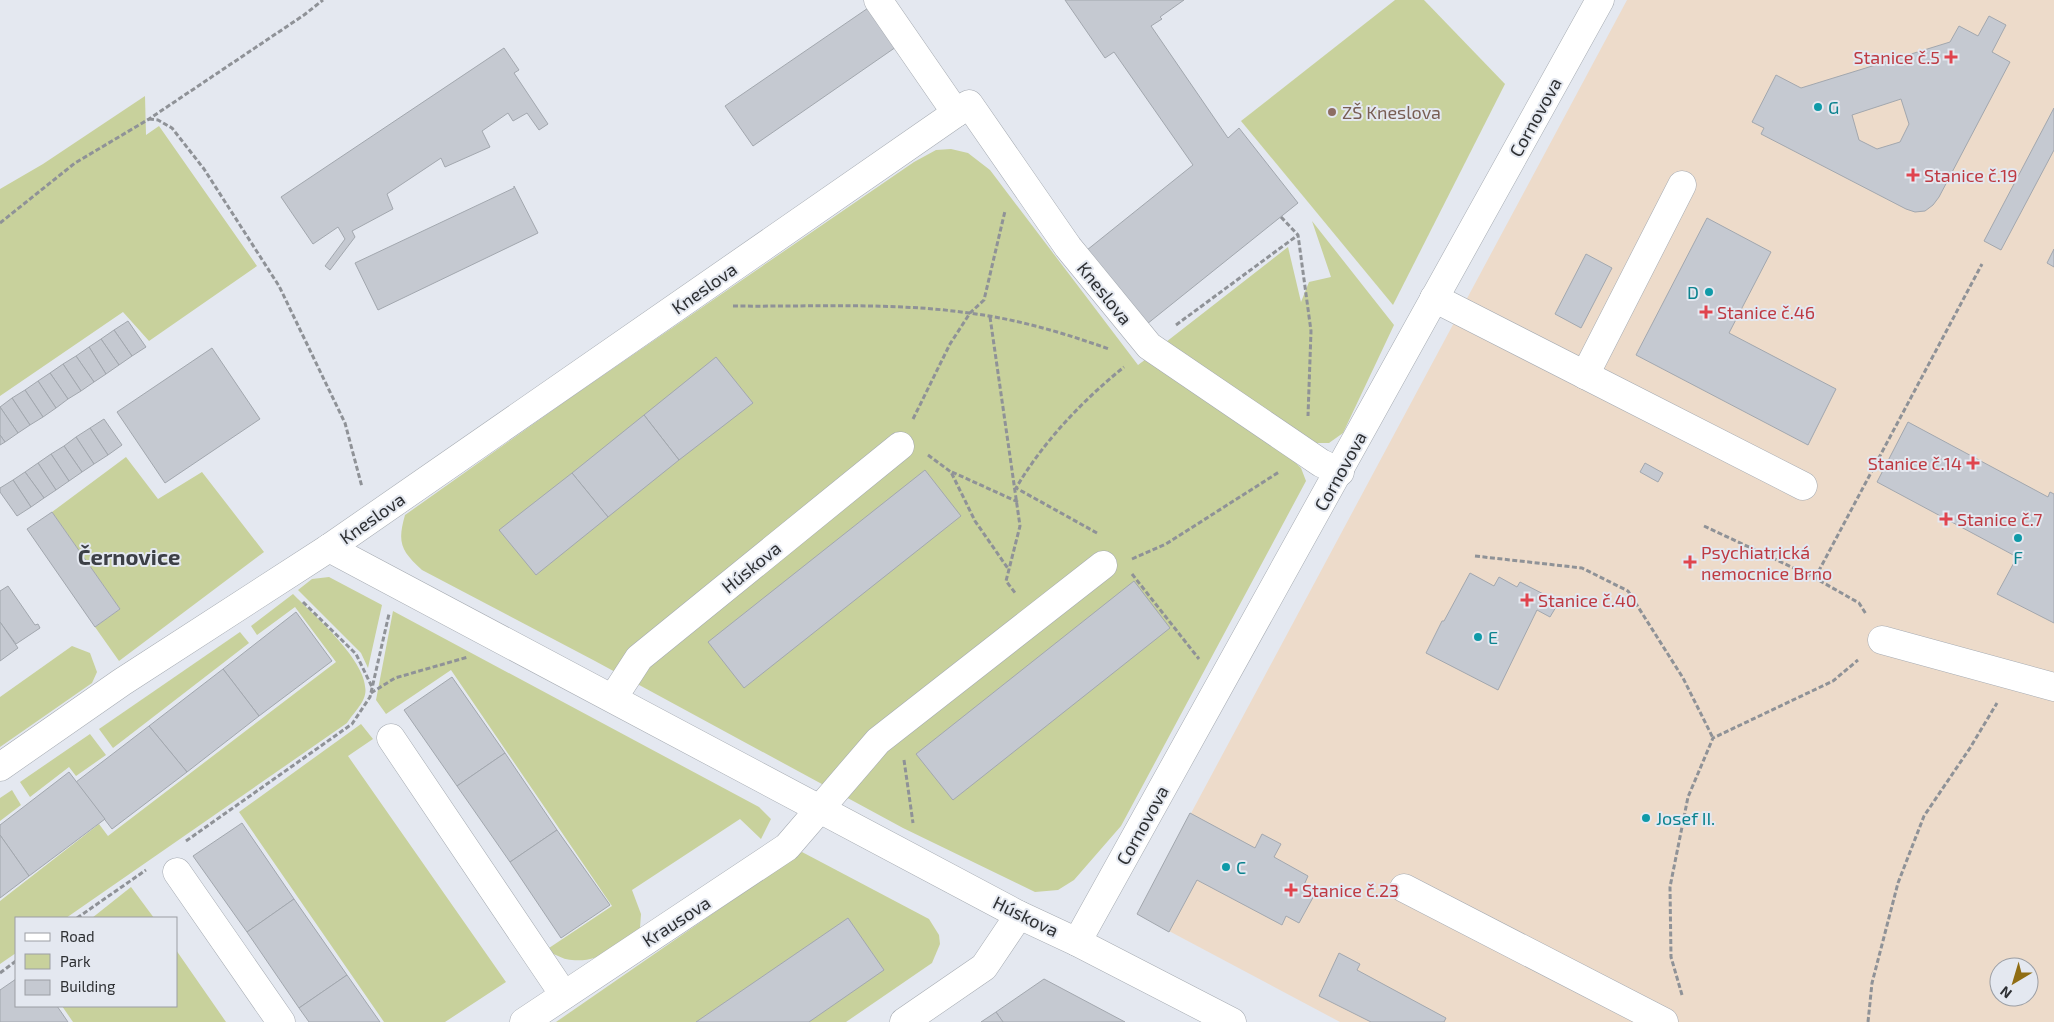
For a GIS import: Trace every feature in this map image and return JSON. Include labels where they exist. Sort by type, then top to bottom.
[{"type":"street","points":[[878,0],[962,109]]},
{"type":"street","name":"Cornovova","points":[[1077,942],[1340,472],[1434,298],[1600,0]]},
{"type":"street","name":"Kneslova","points":[[0,767],[122,682],[329,548],[962,109],[1068,247],[1142,352],[1340,472]]},
{"type":"street","points":[[1585,375],[1682,184]]},
{"type":"street","points":[[1434,298],[1803,486]]},
{"type":"street","name":"Húskova","points":[[613,698],[622,681],[639,658],[900,446]]},
{"type":"street","name":"Húskova","points":[[329,548],[1222,1020]]},
{"type":"street","points":[[820,809],[878,741],[1103,565]]},
{"type":"street","points":[[1882,640],[2054,687]]},
{"type":"street","points":[[392,738],[564,995]]},
{"type":"street","name":"Krausova","points":[[524,1022],[787,847],[820,809]]},
{"type":"street","points":[[176,872],[281,1022]]},
{"type":"street","points":[[1404,888],[1664,1022]]},
{"type":"street","points":[[904,1022],[984,967],[1019,914]]},
{"type":"path","points":[[0,223],[74,163],[149,119],[304,15],[323,0]]},
{"type":"path","points":[[149,119],[158,120],[172,128],[204,169],[280,286],[345,423],[371,519]]},
{"type":"path","points":[[1006,207],[984,300],[970,313],[950,344],[900,446],[930,456],[951,472],[1018,502]]},
{"type":"path","points":[[1103,565],[1124,562],[1166,544],[1307,453],[1311,331],[1298,235],[1281,217]]},
{"type":"path","points":[[1016,488],[1026,470],[1077,409],[1142,352],[1298,235]]},
{"type":"path","points":[[1815,578],[1982,264]]},
{"type":"path","points":[[724,306],[887,307],[970,313],[1055,330],[1142,352]]},
{"type":"path","points":[[990,317],[1020,526],[1006,581],[1035,619]]},
{"type":"path","points":[[951,472],[975,521],[1009,570]]},
{"type":"path","points":[[1684,1003],[1671,957],[1670,887],[1688,797],[1713,738],[1833,681],[1882,640],[1859,603],[1815,578],[1704,526]]},
{"type":"path","points":[[1475,556],[1582,568],[1628,592],[1683,678],[1713,738]]},
{"type":"path","points":[[181,845],[352,724],[372,687],[396,583]]},
{"type":"path","points":[[302,601],[356,654],[372,687]]},
{"type":"path","points":[[370,693],[395,678],[472,656]]},
{"type":"path","points":[[1868,1022],[1872,983],[1898,883],[1924,816],[1970,748],[2013,676]]},
{"type":"path","points":[[899,725],[914,828]]},
{"type":"path","points":[[78,917],[149,868]]},
{"type":"path","points":[[0,973],[15,962]]},
{"type":"shaded area","name":"Psychiatrická nemocnice Brno","points":[[1627,0],[2054,0],[2054,1022],[1340,1022],[1137,914]]},
{"type":"green space","points":[[1395,0],[1424,0],[1505,84],[1393,305],[1241,121]]},
{"type":"green space","points":[[145,96],[146,135],[159,126],[257,266],[149,341],[123,312],[0,396],[0,189],[43,164]]},
{"type":"green space","points":[[951,149],[968,153],[990,170],[1138,365],[1150,356],[1276,444],[1301,468],[1306,481],[1121,826],[1074,880],[1058,890],[1035,892],[903,828],[595,661],[422,570],[405,552],[401,540],[405,515],[570,398],[914,162],[936,150]]},
{"type":"green space","points":[[1312,221],[1394,325],[1343,433],[1329,443],[1315,443],[1166,342],[1288,247],[1301,302],[1309,282],[1331,277]]},
{"type":"green space","points":[[126,457],[158,499],[202,472],[264,552],[119,661],[95,627],[120,609],[52,512]]},
{"type":"green space","points":[[329,577],[382,605],[368,668],[361,653],[298,590],[312,579]]},
{"type":"green space","points":[[293,594],[327,628],[352,657],[361,671],[365,685],[364,698],[347,723],[67,917],[15,917],[15,954],[0,964],[0,901],[99,824],[108,836],[336,662],[295,607],[257,635],[251,626]]},
{"type":"green space","points":[[393,611],[759,807],[771,819],[761,839],[740,819],[632,890],[641,914],[640,928],[618,947],[600,956],[582,960],[567,959],[553,954],[549,948],[612,906],[451,670],[386,714],[376,700]]},
{"type":"green space","points":[[240,632],[249,643],[113,748],[99,729]]},
{"type":"green space","points":[[72,646],[90,653],[97,672],[92,683],[0,747],[0,697]]},
{"type":"green space","points":[[361,724],[373,739],[348,756],[506,982],[445,1022],[384,1022],[239,812]]},
{"type":"green space","points":[[90,734],[106,755],[76,776],[69,767],[30,797],[20,782]]},
{"type":"green space","points":[[12,790],[21,805],[0,821],[0,798]]},
{"type":"green space","points":[[802,852],[929,919],[939,935],[940,944],[932,963],[846,1022],[556,1022]]},
{"type":"green space","points":[[131,887],[153,917],[93,917]]},
{"type":"green space","points":[[178,953],[226,1022],[73,1022],[63,1007],[178,1007]]},
{"type":"building","points":[[1065,0],[1184,0],[1151,26],[1228,138],[1239,128],[1298,203],[1147,324],[1087,250],[1193,165],[1114,52],[1105,58]]},
{"type":"building","points":[[874,4],[896,47],[753,146],[725,106]]},
{"type":"building","name":"G","points":[[1989,16],[2006,25],[1992,52],[2010,62],[1939,197],[1925,211],[1915,212],[1906,209],[1761,134],[1764,128],[1752,122],[1776,75],[1801,88],[1950,42],[1959,26],[1978,36]],"holes":[[[1901,99],[1909,124],[1900,142],[1877,149],[1859,140],[1852,115]]]},
{"type":"building","points":[[504,48],[519,70],[514,73],[548,124],[539,130],[527,113],[513,121],[508,113],[482,131],[490,147],[445,167],[441,158],[387,194],[393,209],[352,231],[355,237],[330,270],[325,266],[345,239],[338,227],[313,244],[281,197]]},
{"type":"building","points":[[2054,108],[2054,150],[2001,250],[1984,241]]},
{"type":"building","points":[[514,186],[538,233],[378,310],[355,263],[514,188]]},
{"type":"building","name":"D","points":[[1707,218],[1771,252],[1729,333],[1836,389],[1808,445],[1636,355]]},
{"type":"building","points":[[2054,249],[2054,267],[2047,263]]},
{"type":"building","points":[[1586,254],[1612,268],[1581,328],[1555,314]]},
{"type":"building","points":[[128,321],[146,347],[132,356],[114,330]]},
{"type":"building","points":[[114,330],[132,356],[119,365],[101,339]]},
{"type":"building","points":[[101,339],[119,365],[106,374],[89,347]]},
{"type":"building","points":[[89,347],[106,374],[94,382],[76,356]]},
{"type":"building","points":[[212,348],[260,419],[165,483],[117,412]]},
{"type":"building","points":[[76,356],[94,382],[81,391],[63,364]]},
{"type":"building","points":[[716,357],[753,403],[679,460],[644,415]]},
{"type":"building","points":[[63,364],[81,391],[68,399],[50,373]]},
{"type":"building","points":[[50,373],[68,399],[56,408],[38,381]]},
{"type":"building","points":[[38,381],[56,408],[43,417],[25,390]]},
{"type":"building","points":[[25,390],[43,417],[30,425],[12,398]]},
{"type":"building","points":[[12,398],[30,425],[18,433],[0,407]]},
{"type":"building","points":[[0,407],[18,433],[5,442],[0,435]]},
{"type":"building","points":[[644,415],[679,460],[608,517],[572,473]]},
{"type":"building","points":[[104,419],[122,445],[108,455],[90,428]]},
{"type":"building","name":"F","points":[[1908,422],[2048,497],[2050,492],[2054,494],[2054,623],[1997,594],[2017,557],[1877,482]]},
{"type":"building","points":[[90,428],[108,455],[94,464],[76,437]]},
{"type":"building","points":[[0,435],[5,442],[0,445]]},
{"type":"building","points":[[76,437],[94,464],[82,472],[64,446]]},
{"type":"building","points":[[64,446],[82,472],[69,481],[51,454]]},
{"type":"building","points":[[51,454],[69,481],[56,490],[38,463]]},
{"type":"building","points":[[38,463],[56,490],[44,498],[25,472]]},
{"type":"building","points":[[1645,463],[1663,473],[1658,482],[1640,472]]},
{"type":"building","points":[[925,470],[961,516],[744,688],[708,642]]},
{"type":"building","points":[[25,472],[44,498],[31,507],[13,480]]},
{"type":"building","points":[[572,473],[608,517],[536,575],[499,530]]},
{"type":"building","points":[[13,480],[31,507],[17,516],[0,492],[0,488]]},
{"type":"building","points":[[52,512],[120,609],[95,627],[27,529]]},
{"type":"building","name":"E","points":[[1470,573],[1494,586],[1499,577],[1517,587],[1520,582],[1559,602],[1550,617],[1537,610],[1498,690],[1426,653]]},
{"type":"building","points":[[1134,581],[1170,628],[953,800],[916,754]]},
{"type":"building","points":[[8,586],[35,625],[38,624],[40,628],[16,644],[0,622],[0,591]]},
{"type":"building","points":[[296,612],[332,661],[259,716],[223,669]]},
{"type":"building","points":[[0,622],[18,648],[0,661]]},
{"type":"building","points":[[223,669],[259,716],[187,772],[149,726]]},
{"type":"building","points":[[452,677],[505,753],[457,786],[404,710]]},
{"type":"building","points":[[149,726],[187,772],[112,829],[76,782]]},
{"type":"building","points":[[505,753],[557,830],[510,862],[457,786]]},
{"type":"building","points":[[69,772],[105,819],[29,876],[0,835],[0,825]]},
{"type":"building","name":"C","points":[[1190,813],[1255,848],[1262,834],[1281,844],[1274,857],[1308,876],[1304,885],[1316,892],[1299,923],[1286,916],[1282,925],[1197,880],[1169,932],[1137,914]]},
{"type":"building","points":[[242,823],[294,899],[247,932],[193,856]]},
{"type":"building","points":[[557,830],[610,905],[561,938],[510,862]]},
{"type":"building","points":[[0,835],[29,876],[0,898]]},
{"type":"building","points":[[294,899],[347,975],[299,1008],[247,932]]},
{"type":"building","points":[[848,918],[884,970],[809,1022],[696,1022]]},
{"type":"building","points":[[1339,953],[1360,964],[1357,970],[1446,1018],[1444,1022],[1371,1022],[1319,996]]},
{"type":"building","points":[[347,975],[380,1022],[309,1022],[299,1008]]},
{"type":"building","points":[[1044,979],[1125,1022],[1003,1022],[996,1012]]},
{"type":"building","points":[[15,980],[15,1007],[58,1007],[68,1022],[0,1022],[0,990]]},
{"type":"building","points":[[996,1012],[1003,1022],[981,1022]]},
{"type":"place","name":"Stanice č.5","points":[[1951,57]]},
{"type":"place","name":"G","points":[[1818,107]]},
{"type":"place","name":"ZŠ Kneslova","points":[[1332,112]]},
{"type":"place","name":"Stanice č.19","points":[[1913,175]]},
{"type":"place","name":"D","points":[[1709,292]]},
{"type":"place","name":"Stanice č.46","points":[[1706,312]]},
{"type":"place","name":"Stanice č.14","points":[[1973,463]]},
{"type":"place","name":"Stanice č.7","points":[[1946,519]]},
{"type":"place","name":"F","points":[[2018,538]]},
{"type":"place","name":"Psychiatrická nemocnice Brno","points":[[1690,562]]},
{"type":"place","name":"Stanice č.40","points":[[1527,600]]},
{"type":"place","name":"E","points":[[1478,637]]},
{"type":"place","name":"Josef II.","points":[[1646,818]]},
{"type":"place","name":"C","points":[[1226,867]]},
{"type":"place","name":"Stanice č.23","points":[[1291,890]]},
{"type":"district","name":"Černovice","points":[[129,556]]}]
